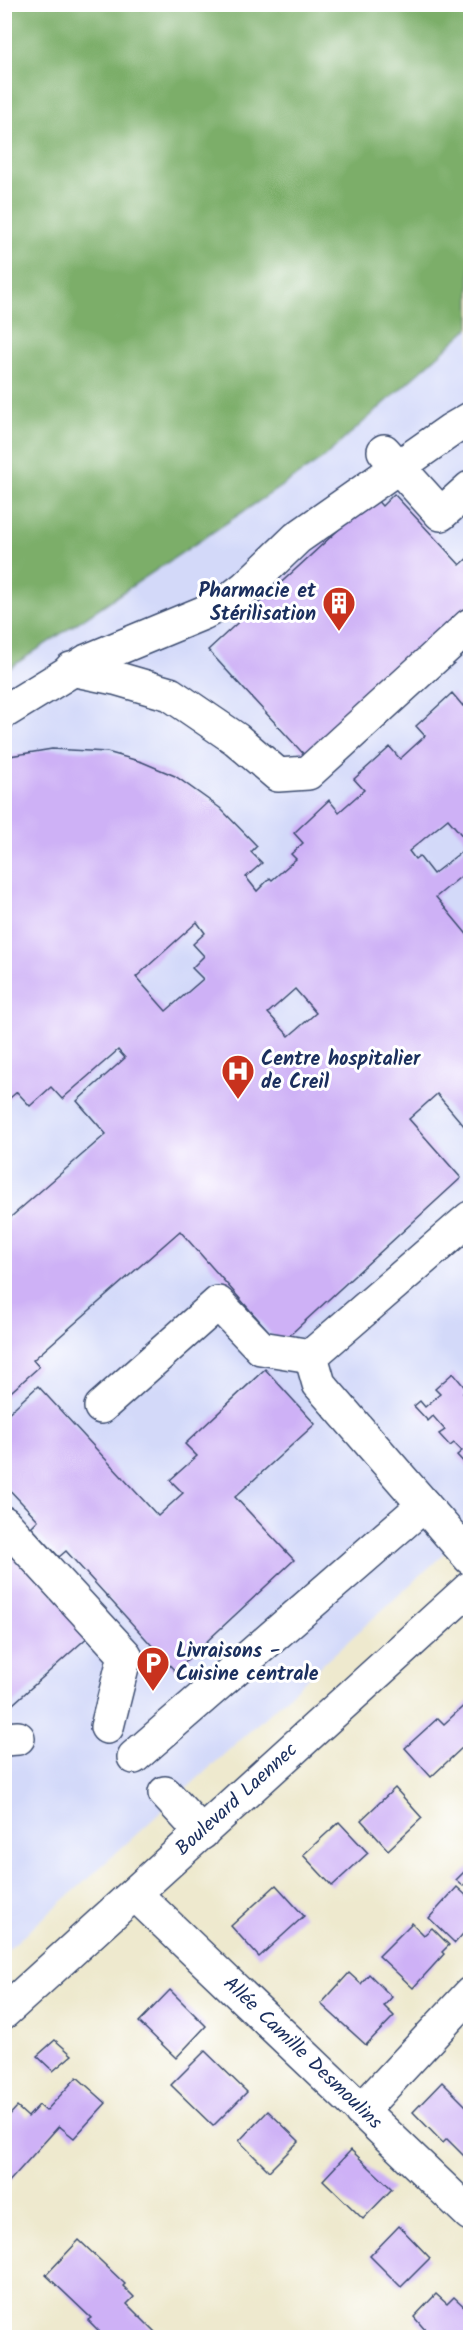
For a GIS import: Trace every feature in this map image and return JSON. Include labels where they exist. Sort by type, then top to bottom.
[{"type":"street","points":[[4,712],[71,669],[203,613],[232,598],[297,538],[390,458],[471,419]]},
{"type":"street","points":[[390,458],[441,514],[471,488]]},
{"type":"street","points":[[71,669],[115,678],[170,694],[236,740],[279,775],[308,773],[471,625]]},
{"type":"street","points":[[102,1407],[218,1302],[261,1348],[311,1356],[471,1218]]},
{"type":"street","points":[[311,1356],[319,1384],[471,1558]]},
{"type":"street","points":[[134,1757],[424,1505]]},
{"type":"street","points":[[4,1523],[124,1655],[107,1727]]},
{"type":"street","name":"Boulevard Laennec","points":[[4,2012],[471,1588]]},
{"type":"street","points":[[165,1792],[202,1833]]},
{"type":"street","name":"Allée Camille Desmoulins","points":[[135,1894],[471,2214]]},
{"type":"street","points":[[361,2111],[471,1994]]},
{"type":"shaded area","name":"Centre hospitalier de Creil","points":[[470,327],[470,1530],[5,1952],[5,671],[322,459]]},
{"type":"green space","points":[[5,4],[470,5],[470,327],[322,459],[5,671]]},
{"type":"building","name":"Pharmacie et Stérilisation","points":[[394,494],[460,565],[470,556],[470,615],[310,761],[208,650],[374,497],[382,506]]},
{"type":"building","points":[[452,693],[463,706],[470,698],[470,845],[470,869],[436,897],[470,938],[470,1133],[437,1094],[409,1119],[461,1178],[280,1344],[180,1231],[33,1360],[39,1367],[4,1398],[4,1223],[106,1134],[77,1101],[125,1058],[118,1050],[62,1099],[51,1087],[30,1106],[17,1092],[4,1103],[4,757],[52,749],[107,752],[142,762],[175,776],[220,808],[257,846],[251,852],[262,863],[246,877],[257,891],[270,878],[272,880],[296,859],[291,854],[303,843],[294,833],[329,800],[339,812],[364,790],[354,779],[390,747],[400,759],[425,736],[416,726]],"holes":[[[448,819],[470,845],[433,874],[419,856],[415,859],[409,851]],[[197,922],[205,933],[193,944],[204,956],[192,968],[203,979],[166,1011],[136,977]],[[295,989],[316,1013],[289,1036],[268,1013]]]},
{"type":"building","points":[[265,1369],[315,1424],[235,1497],[294,1560],[175,1671],[66,1551],[59,1557],[31,1527],[38,1520],[4,1484],[4,1417],[38,1386],[158,1516],[183,1493],[170,1480],[197,1456],[185,1444]]},
{"type":"building","points":[[453,1373],[467,1390],[463,1393],[470,1400],[470,1464],[468,1467],[457,1455],[462,1451],[454,1443],[450,1446],[439,1434],[445,1430],[433,1416],[428,1421],[414,1406],[420,1401],[425,1407],[440,1394],[435,1389]]},
{"type":"building","points":[[4,1540],[90,1635],[4,1712]]},
{"type":"building","points":[[470,1700],[470,1753],[464,1746],[431,1777],[405,1748],[438,1718],[444,1724]]},
{"type":"building","points":[[395,1788],[422,1818],[388,1850],[361,1820]]},
{"type":"building","points":[[339,1822],[368,1853],[332,1886],[303,1855]]},
{"type":"building","points":[[470,1866],[470,1878],[463,1886],[456,1880]]},
{"type":"building","points":[[276,1885],[304,1916],[259,1957],[231,1926]]},
{"type":"building","points":[[457,1887],[470,1899],[470,1926],[455,1943],[429,1918]]},
{"type":"building","points":[[412,1923],[424,1935],[432,1928],[449,1945],[442,1952],[444,1954],[413,1988],[379,1956]]},
{"type":"building","points":[[349,1973],[361,1984],[369,1974],[392,1997],[384,2006],[394,2016],[366,2045],[321,2004]]},
{"type":"building","points":[[170,1990],[206,2026],[176,2058],[139,2022]]},
{"type":"building","points":[[55,2040],[72,2055],[53,2071],[37,2056]]},
{"type":"building","points":[[205,2051],[247,2092],[213,2126],[171,2085]]},
{"type":"building","points":[[77,2077],[106,2103],[74,2138],[59,2126],[7,2184],[4,2181],[4,2121],[17,2107],[28,2117],[39,2105],[46,2111]]},
{"type":"building","points":[[442,2082],[470,2110],[470,2162],[447,2139],[443,2143],[413,2112]]},
{"type":"building","points":[[268,2111],[299,2141],[269,2171],[239,2141]]},
{"type":"building","points":[[351,2150],[392,2189],[363,2219],[323,2180]]},
{"type":"building","points":[[399,2226],[430,2258],[401,2287],[370,2256]]},
{"type":"building","points":[[79,2240],[125,2284],[123,2286],[134,2297],[127,2304],[161,2338],[98,2338],[96,2335],[99,2331],[88,2320],[91,2318],[46,2275]]},
{"type":"building","points":[[436,2294],[447,2304],[454,2297],[470,2312],[470,2338],[432,2338],[414,2317]]},
{"type":"place","name":"Pharmacie et Stérilisation","points":[[339,632]]},
{"type":"place","name":"Centre hospitalier de Creil","points":[[238,1100]]},
{"type":"place","name":"Livraisons - Cuisine centrale","points":[[153,1692]]}]
